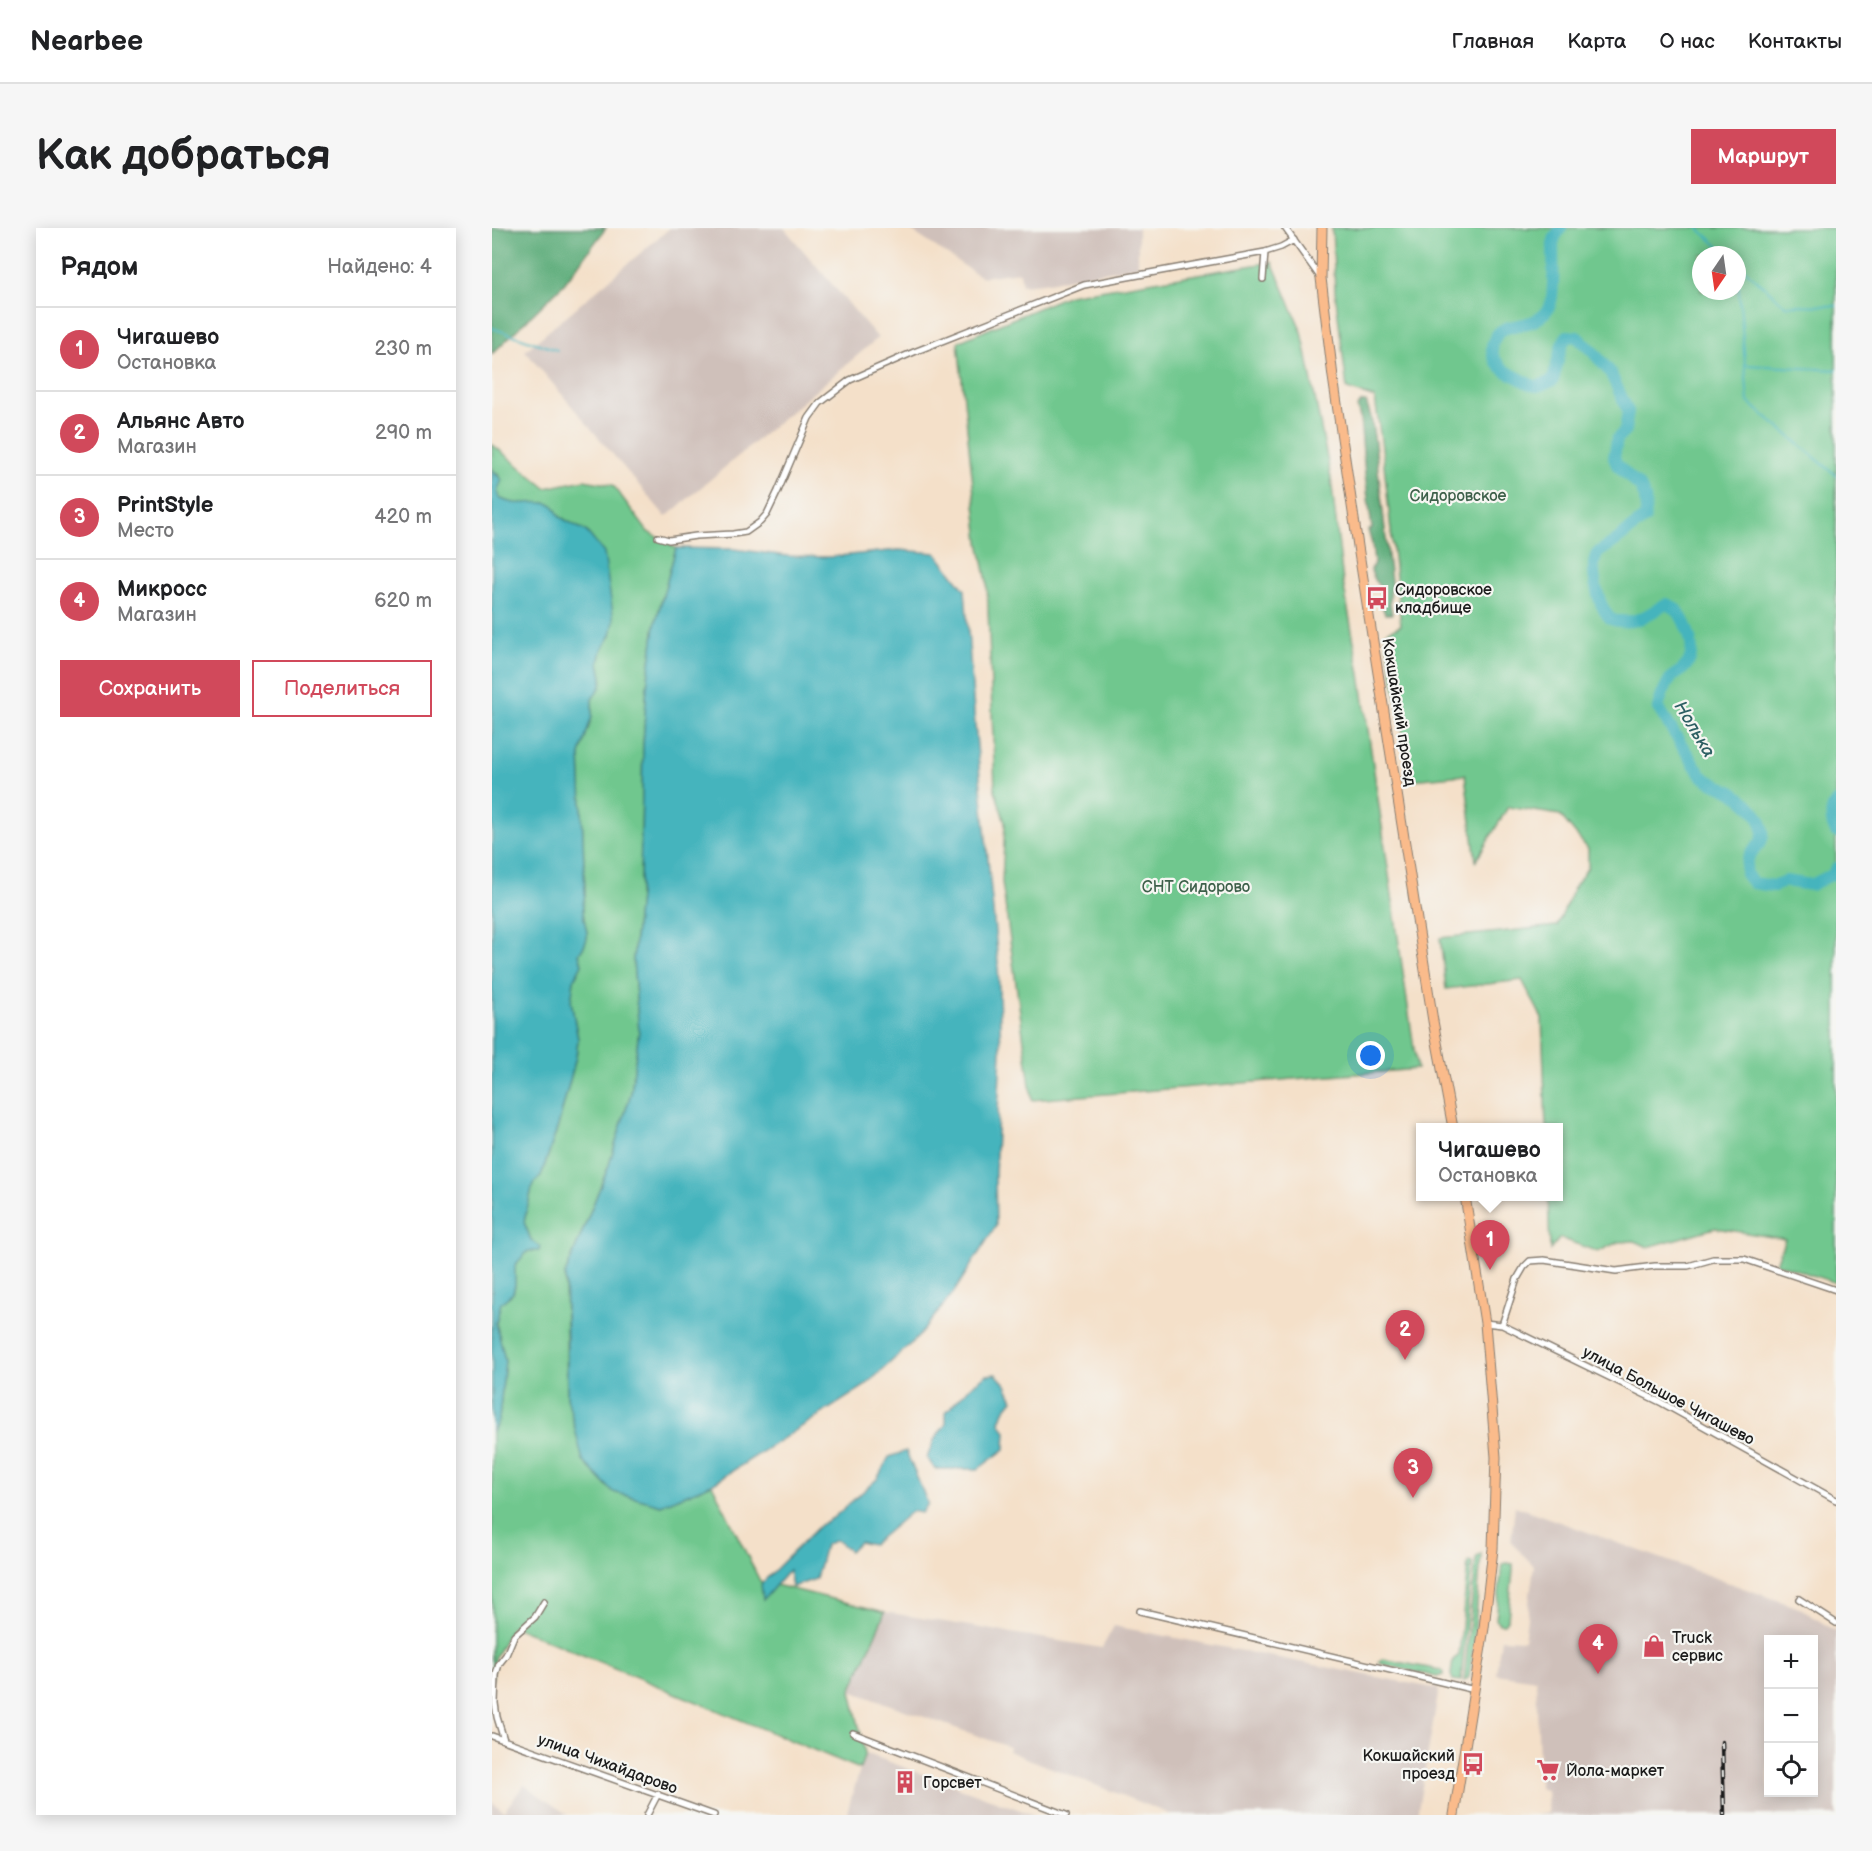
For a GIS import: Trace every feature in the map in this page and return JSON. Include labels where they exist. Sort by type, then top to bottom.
[{"type":"main road","name":"Кокшайский проезд","points":[[1322,228],[1321,278],[1326,326],[1359,553],[1431,1010],[1452,1123]]},
{"type":"main road","points":[[1454,1815],[1484,1628],[1493,1549],[1496,1468],[1485,1323],[1466,1201]]},
{"type":"street","points":[[1286,228],[1321,278]]},
{"type":"street","points":[[658,537],[669,540],[733,534],[746,532],[760,522],[767,514],[778,491],[809,418],[820,403],[850,380],[914,352],[1084,285],[1265,252],[1294,240]]},
{"type":"street","points":[[1263,279],[1265,252]]},
{"type":"street","points":[[1502,1325],[1517,1279],[1530,1261],[1544,1260],[1616,1271],[1654,1266],[1688,1266],[1713,1259],[1744,1259],[1836,1290]]},
{"type":"street","name":"улица Большое Чигашево","points":[[1485,1323],[1502,1325],[1662,1403],[1836,1500]]},
{"type":"street","points":[[1799,1599],[1836,1623]]},
{"type":"street","points":[[504,1740],[495,1703],[496,1675],[514,1636],[535,1617],[544,1602]]},
{"type":"street","points":[[1140,1611],[1475,1690]]},
{"type":"street","points":[[853,1733],[1066,1815]]},
{"type":"street","name":"улица Чихайдарово","points":[[492,1736],[714,1815]]},
{"type":"street","points":[[646,1815],[658,1794]]},
{"type":"shaded area","points":[[670,228],[784,228],[878,338],[666,517],[525,351]]},
{"type":"shaded area","points":[[907,228],[1138,228],[1138,266],[1022,285],[1020,272],[981,277]]},
{"type":"shaded area","points":[[1515,1506],[1802,1609],[1836,1632],[1836,1815],[1533,1815],[1548,1813],[1547,1791],[1540,1788],[1536,1680],[1496,1674],[1501,1639],[1524,1640],[1534,1566],[1511,1542]]},
{"type":"shaded area","points":[[885,1612],[1102,1648],[1114,1626],[1439,1689],[1417,1815],[1172,1815],[1008,1751],[1009,1747],[851,1691]]},
{"type":"shaded area","points":[[865,1753],[1034,1815],[854,1815],[847,1812]]},
{"type":"shaded area","points":[[524,1785],[568,1815],[492,1815],[492,1802],[504,1811]]},
{"type":"green space","points":[[492,228],[606,228],[564,284],[492,354]]},
{"type":"green space","name":"Сидоровское","points":[[1332,228],[1836,228],[1836,1283],[1776,1263],[1785,1239],[1715,1228],[1648,1247],[1635,1241],[1618,1242],[1598,1252],[1560,1238],[1550,1250],[1548,1201],[1563,1201],[1563,1123],[1546,1123],[1542,1018],[1522,980],[1446,989],[1440,938],[1557,926],[1574,888],[1588,867],[1588,849],[1560,815],[1508,807],[1476,861],[1465,775],[1411,780],[1385,633],[1401,625],[1375,398],[1347,389],[1335,291]]},
{"type":"green space","name":"СНТ Сидорово","points":[[1272,262],[1302,332],[1331,478],[1343,582],[1360,674],[1417,1069],[1032,1100],[1002,882],[1005,823],[995,790],[987,582],[979,542],[958,342],[1069,295]]},
{"type":"green space","points":[[1362,402],[1366,402],[1371,417],[1375,443],[1391,581],[1392,614],[1385,614],[1381,603],[1380,587],[1374,580],[1371,570],[1374,562],[1368,530],[1372,529],[1357,407]]},
{"type":"green space","points":[[492,444],[546,488],[584,480],[613,485],[648,532],[676,548],[655,625],[647,686],[643,745],[640,886],[633,961],[639,1031],[631,1093],[609,1165],[565,1275],[567,1397],[660,1505],[712,1484],[760,1581],[885,1612],[851,1691],[865,1753],[860,1769],[512,1626],[496,1656],[492,1681],[492,1432],[499,1419],[505,1360],[496,1323],[500,1303],[513,1293],[514,1265],[528,1251],[531,1240],[524,1222],[533,1184],[541,1176],[558,1126],[576,1057],[578,1039],[571,1001],[574,980],[582,964],[579,954],[587,937],[583,908],[585,895],[580,754],[592,716],[592,699],[601,686],[599,663],[602,650],[611,635],[587,532],[560,517],[546,503],[510,504],[499,498],[497,491],[500,476],[492,470]]},
{"type":"green space","points":[[1481,1554],[1474,1642],[1469,1677],[1464,1681],[1476,1558]]},
{"type":"green space","points":[[1468,1562],[1472,1562],[1461,1681],[1453,1680],[1451,1675],[1453,1660],[1459,1655]]},
{"type":"green space","points":[[1506,1563],[1513,1564],[1508,1619],[1504,1624],[1499,1624],[1496,1619],[1502,1566]]},
{"type":"green space","points":[[1382,1659],[1440,1670],[1443,1675],[1437,1677],[1382,1664],[1379,1661]]},
{"type":"water","points":[[492,470],[502,480],[497,491],[499,498],[513,503],[539,502],[553,505],[560,517],[587,532],[604,553],[614,621],[611,635],[602,650],[599,663],[601,686],[592,699],[592,716],[580,754],[585,895],[583,908],[587,937],[579,954],[582,964],[574,980],[571,1001],[578,1039],[576,1057],[558,1126],[541,1176],[533,1184],[524,1222],[531,1240],[540,1246],[539,1251],[528,1251],[515,1265],[513,1293],[501,1303],[496,1323],[505,1360],[499,1419],[492,1432]]},
{"type":"water","points":[[676,548],[734,549],[788,556],[829,557],[899,550],[936,553],[965,590],[975,725],[998,962],[1001,1052],[995,1174],[996,1226],[954,1292],[918,1337],[865,1386],[712,1484],[661,1505],[613,1492],[583,1461],[567,1397],[565,1275],[609,1165],[631,1093],[639,1031],[633,961],[640,886],[643,745],[647,686],[655,625]]},
{"type":"water","points":[[996,1374],[1006,1385],[1013,1400],[1004,1411],[1000,1422],[1006,1432],[1005,1449],[978,1469],[935,1469],[927,1458],[934,1440],[946,1424],[946,1412],[970,1387],[986,1375]]},
{"type":"water","points":[[906,1451],[928,1504],[921,1513],[912,1511],[872,1545],[859,1542],[850,1551],[836,1540],[825,1545],[816,1579],[792,1587],[789,1570],[763,1600],[761,1584],[820,1525],[833,1518],[877,1479],[889,1457]]},
{"type":"waterway","name":"Нолька","points":[[1561,228],[1553,244],[1553,284],[1550,305],[1537,319],[1501,331],[1493,343],[1494,356],[1501,367],[1507,371],[1529,384],[1540,385],[1553,380],[1562,344],[1567,336],[1577,337],[1610,372],[1628,411],[1625,431],[1617,439],[1614,458],[1617,465],[1641,488],[1646,511],[1645,518],[1597,554],[1594,576],[1604,610],[1611,619],[1616,621],[1633,621],[1666,604],[1682,617],[1691,641],[1690,658],[1683,669],[1669,681],[1658,708],[1701,775],[1740,797],[1759,818],[1763,834],[1761,842],[1750,855],[1746,866],[1746,874],[1753,883],[1774,886],[1785,881],[1811,885],[1833,874],[1836,868]]},
{"type":"waterway","points":[[1698,228],[1718,246]]},
{"type":"waterway","points":[[1746,271],[1785,305],[1836,306]]},
{"type":"waterway","points":[[1740,300],[1748,402],[1836,475]]},
{"type":"waterway","points":[[492,328],[557,350]]},
{"type":"waterway","points":[[1746,365],[1836,370]]},
{"type":"waterway","name":"Нолька","points":[[1836,802],[1832,809],[1836,832]]},
{"type":"railway","points":[[1722,1742],[1724,1815]]},
{"type":"place","name":"Сидоровское кладбище","points":[[1377,598]]},
{"type":"place","name":"Чигашево","points":[[1490,1270]]},
{"type":"place","name":"Альянс Авто","points":[[1405,1360]]},
{"type":"place","name":"PrintStyle","points":[[1413,1498]]},
{"type":"place","name":"Truck сервис","points":[[1654,1646]]},
{"type":"place","name":"Микросс","points":[[1598,1674]]},
{"type":"place","name":"Кокшайский проезд","points":[[1473,1764]]},
{"type":"place","name":"Йола-маркет","points":[[1548,1770]]},
{"type":"place","name":"Горсвет","points":[[905,1782]]}]
